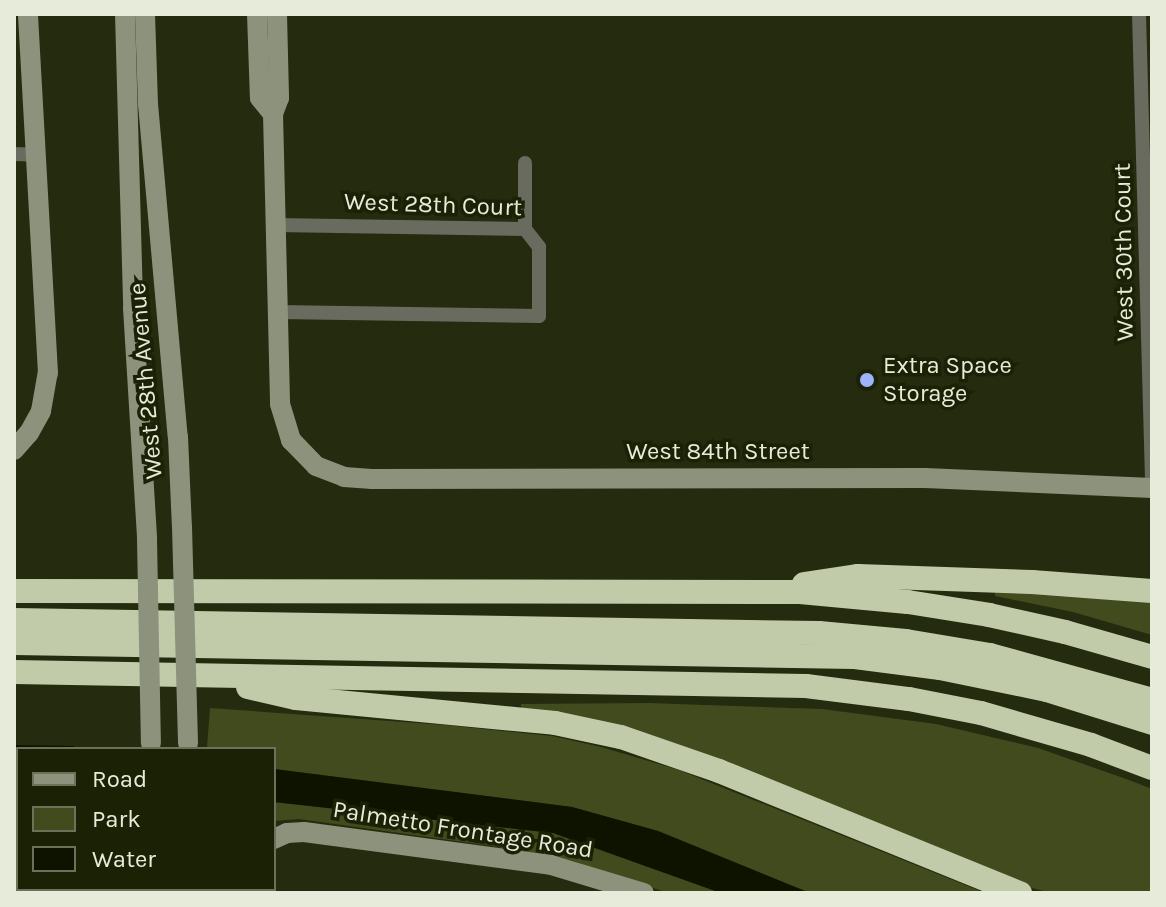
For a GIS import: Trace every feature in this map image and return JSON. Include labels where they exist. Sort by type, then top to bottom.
[{"type":"highway","points":[[774,591],[841,576],[1032,582],[1152,591]]},
{"type":"highway","points":[[14,591],[774,591],[947,608],[1065,632],[1152,657]]},
{"type":"highway","points":[[14,620],[848,635],[990,655],[1152,700]]},
{"type":"highway","points":[[14,643],[855,657],[940,668],[1047,690],[1152,723]]},
{"type":"highway","points":[[14,672],[730,684],[837,689],[942,705],[1006,719],[1152,768]]},
{"type":"highway","points":[[211,677],[296,698],[477,713],[555,723],[621,737],[719,771],[1020,893]]},
{"type":"street","points":[[14,450],[38,419],[47,382],[28,14]]},
{"type":"street","name":"West 28th Avenue","points":[[125,14],[133,308],[147,539],[152,746]]},
{"type":"street","name":"West 28th Avenue","points":[[145,14],[148,104],[178,437],[188,746]]},
{"type":"street","points":[[257,14],[260,98],[273,114]]},
{"type":"street","points":[[277,14],[279,98],[273,114],[278,312]]},
{"type":"street","name":"West 30th Court","points":[[1139,14],[1152,488]]},
{"type":"street","points":[[14,154],[37,155]]},
{"type":"street","points":[[525,163],[525,229]]},
{"type":"street","name":"West 28th Court","points":[[276,225],[525,229],[539,247],[539,316],[278,312]]},
{"type":"street","name":"West 84th Street","points":[[278,312],[280,404],[285,427],[295,446],[323,470],[361,479],[915,478],[1152,488]]},
{"type":"street","name":"Palmetto Frontage Road","points":[[276,838],[287,833],[304,832],[551,865],[644,893]]},
{"type":"green space","points":[[995,589],[1152,602],[1152,635],[1073,612],[995,596]]},
{"type":"green space","points":[[648,703],[822,709],[936,724],[1038,748],[1129,780],[1152,789],[1152,893],[1051,893],[1021,885],[521,709],[521,704]]},
{"type":"green space","points":[[210,708],[552,736],[679,770],[985,893],[810,893],[658,831],[572,807],[276,769],[276,747],[207,747]]},
{"type":"green space","points":[[276,802],[553,833],[721,893],[668,893],[570,860],[299,819],[276,821]]},
{"type":"water","points":[[14,745],[75,747],[16,747],[14,786]]},
{"type":"water","points":[[276,769],[572,807],[658,831],[810,893],[721,893],[553,833],[276,802]]},
{"type":"place","name":"Extra Space Storage","points":[[867,380]]}]
